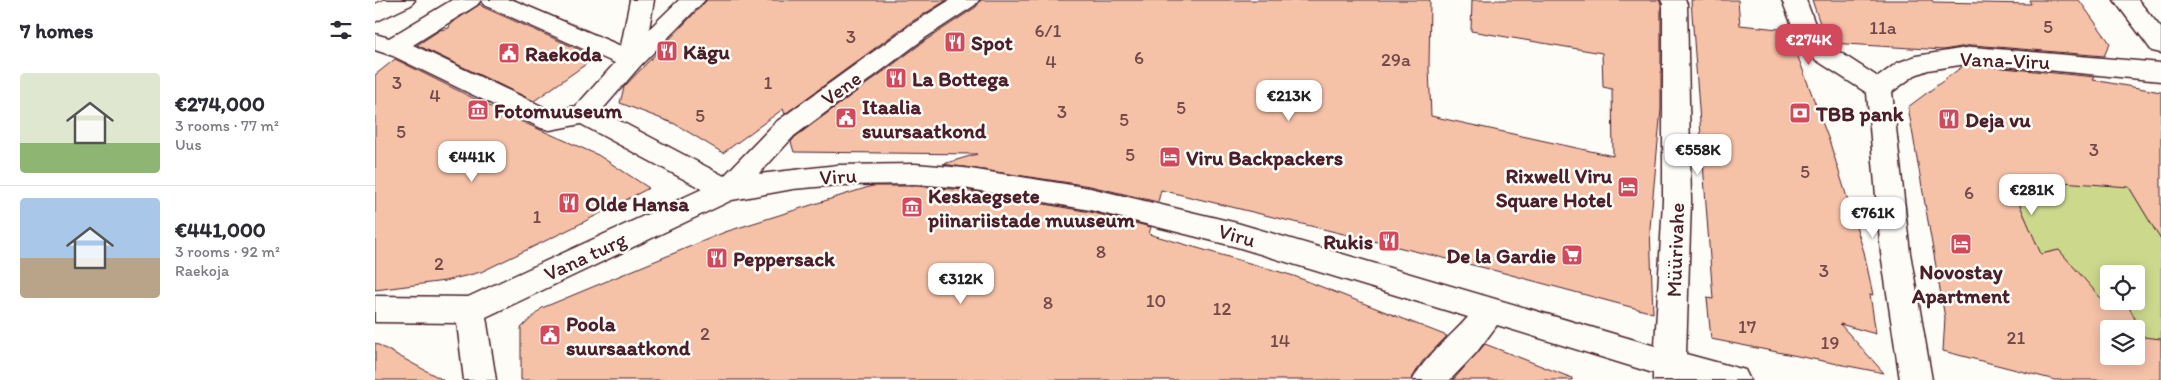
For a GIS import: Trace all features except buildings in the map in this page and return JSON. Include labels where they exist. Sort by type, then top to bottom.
[{"type":"street","points":[[377,11],[403,0]]},
{"type":"street","points":[[381,45],[469,0]]},
{"type":"street","points":[[492,0],[631,60]]},
{"type":"street","points":[[631,60],[642,0]]},
{"type":"street","points":[[381,45],[551,121],[584,114],[631,60],[693,0]]},
{"type":"street","name":"Vene","points":[[727,190],[785,129],[917,32],[967,0]]},
{"type":"street","name":"Müürivahe","points":[[1669,372],[1677,201],[1675,4],[1673,0]]},
{"type":"street","points":[[1794,0],[1811,45],[1879,89],[1883,116],[1887,176],[1901,288],[1916,380]]},
{"type":"street","points":[[2127,0],[2161,45]]},
{"type":"street","name":"Vana-Viru","points":[[1879,89],[1906,69],[1925,62],[1973,55],[2161,72]]},
{"type":"street","points":[[584,114],[727,190]]},
{"type":"street","name":"Viru","points":[[727,190],[793,179],[838,175],[915,174],[990,182],[1090,199],[1168,216],[1237,235],[1491,310],[1669,372],[1734,380]]},
{"type":"street","name":"Vana turg","points":[[470,310],[727,190]]},
{"type":"street","points":[[375,309],[470,310],[480,380]]},
{"type":"street","points":[[1429,380],[1465,343],[1491,310]]},
{"type":"green space","points":[[2030,164],[2115,164],[2158,235],[2161,236],[2161,345],[2145,337],[2145,320],[2136,320],[2130,310],[2145,310],[2145,265],[2100,265],[2100,303],[2090,302],[2078,272],[2059,250],[2040,254],[2009,179],[2037,182]]},
{"type":"place","name":"Spot","points":[[955,42]]},
{"type":"place","name":"Kägu","points":[[667,51]]},
{"type":"place","name":"Raekoda","points":[[509,53]]},
{"type":"place","name":"La Bottega","points":[[896,78]]},
{"type":"place","name":"Fotomuuseum","points":[[478,110]]},
{"type":"place","name":"TBB pank","points":[[1800,113]]},
{"type":"place","name":"Itaalia suursaatkond","points":[[846,118]]},
{"type":"place","name":"Deja vu","points":[[1949,119]]},
{"type":"place","name":"Viru Backpackers","points":[[1170,157]]},
{"type":"place","name":"Rixwell Viru Square Hotel","points":[[1628,187]]},
{"type":"place","name":"Olde Hansa","points":[[569,203]]},
{"type":"place","name":"Keskaegsete piinariistade muuseum","points":[[912,207]]},
{"type":"place","name":"Rukis","points":[[1389,241]]},
{"type":"place","name":"Novostay Apartment","points":[[1961,244]]},
{"type":"place","name":"De la Gardie","points":[[1572,255]]},
{"type":"place","name":"Peppersack","points":[[717,258]]},
{"type":"place","name":"Poola suursaatkond","points":[[550,335]]}]
